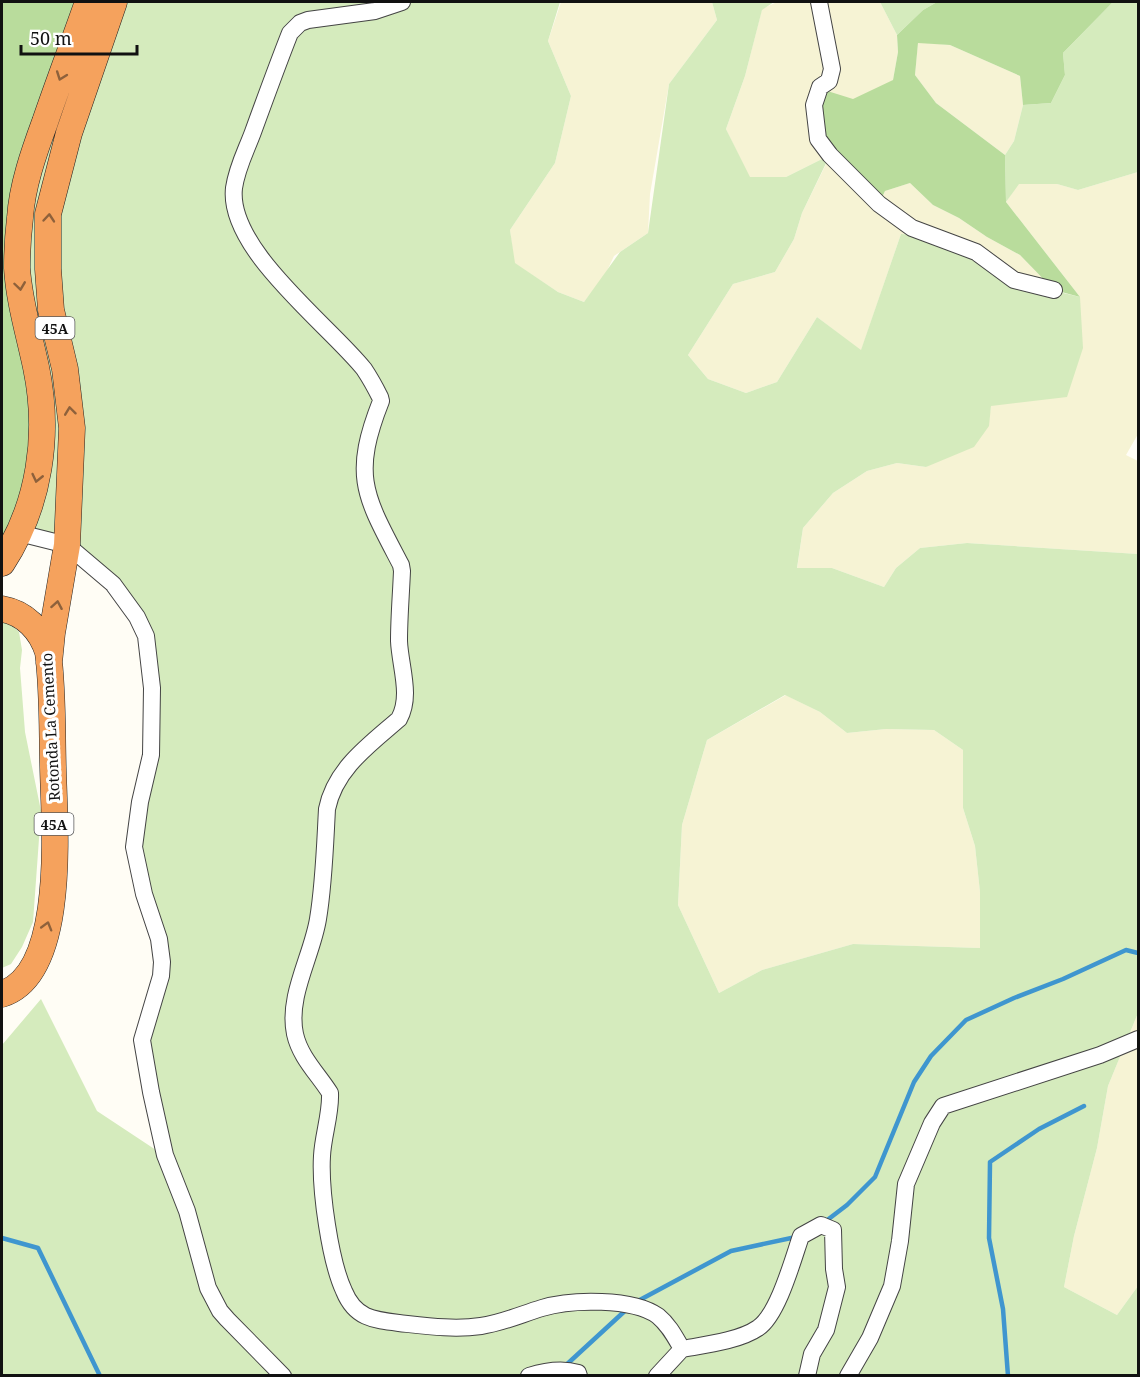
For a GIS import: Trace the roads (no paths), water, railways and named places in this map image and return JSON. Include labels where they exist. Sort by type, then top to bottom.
[{"type":"highway","name":"45A","points":[[2,563],[19,533],[32,499],[40,463],[44,428],[37,370],[22,304],[17,268],[20,215],[32,158],[88,2]]},
{"type":"highway","name":"45A","points":[[49,663],[67,545],[72,428],[65,369],[51,310],[48,214],[69,133],[114,2]]},
{"type":"highway","name":"Rotonda La Cemento","points":[[2,609],[16,613],[33,625],[45,642],[49,663],[55,871],[51,911],[41,947],[26,980],[2,994]]},
{"type":"street","points":[[402,2],[375,11],[308,20],[300,23],[290,33],[238,166],[234,190],[235,208],[241,226],[264,263],[364,370],[380,397],[381,401],[365,447],[365,483],[373,511],[402,571],[399,644],[403,673],[402,713],[399,719],[349,764],[329,796],[318,918],[295,1000],[294,1031],[297,1042],[330,1093],[322,1155],[322,1176],[334,1258],[344,1292],[351,1304],[357,1312],[378,1320],[468,1328],[506,1320],[544,1307],[572,1301],[599,1302],[630,1306],[651,1312],[670,1328],[682,1349]]},
{"type":"street","points":[[819,2],[832,69],[830,81],[820,87],[813,105],[818,139],[830,155],[879,204],[912,228],[976,252],[1014,280],[1054,290]]},
{"type":"street","points":[[19,533],[67,545],[113,584],[137,617],[146,636],[152,688],[151,755],[138,812],[134,847],[142,885],[162,951],[161,976],[142,1040],[151,1092],[165,1155],[187,1210],[208,1288],[227,1319],[283,1376]]},
{"type":"street","points":[[849,1376],[870,1338],[892,1286],[900,1241],[906,1184],[932,1124],[943,1106],[1100,1055],[1138,1039]]},
{"type":"street","points":[[657,1376],[682,1349],[741,1335],[759,1328],[769,1316],[784,1285],[801,1236],[821,1225],[833,1230],[837,1287],[826,1330],[812,1354],[807,1376]]},
{"type":"street","points":[[529,1376],[566,1372]]},
{"type":"waterway","points":[[826,1221],[847,1205],[875,1177],[914,1082],[931,1056],[966,1020],[1126,950],[1138,953]]},
{"type":"waterway","points":[[1008,1376],[1003,1309],[989,1238],[990,1162],[1039,1129],[1084,1106]]},
{"type":"waterway","points":[[636,1302],[731,1251],[796,1237]]},
{"type":"waterway","points":[[2,1238],[38,1248],[100,1376]]},
{"type":"waterway","points":[[565,1366],[627,1309]]}]
